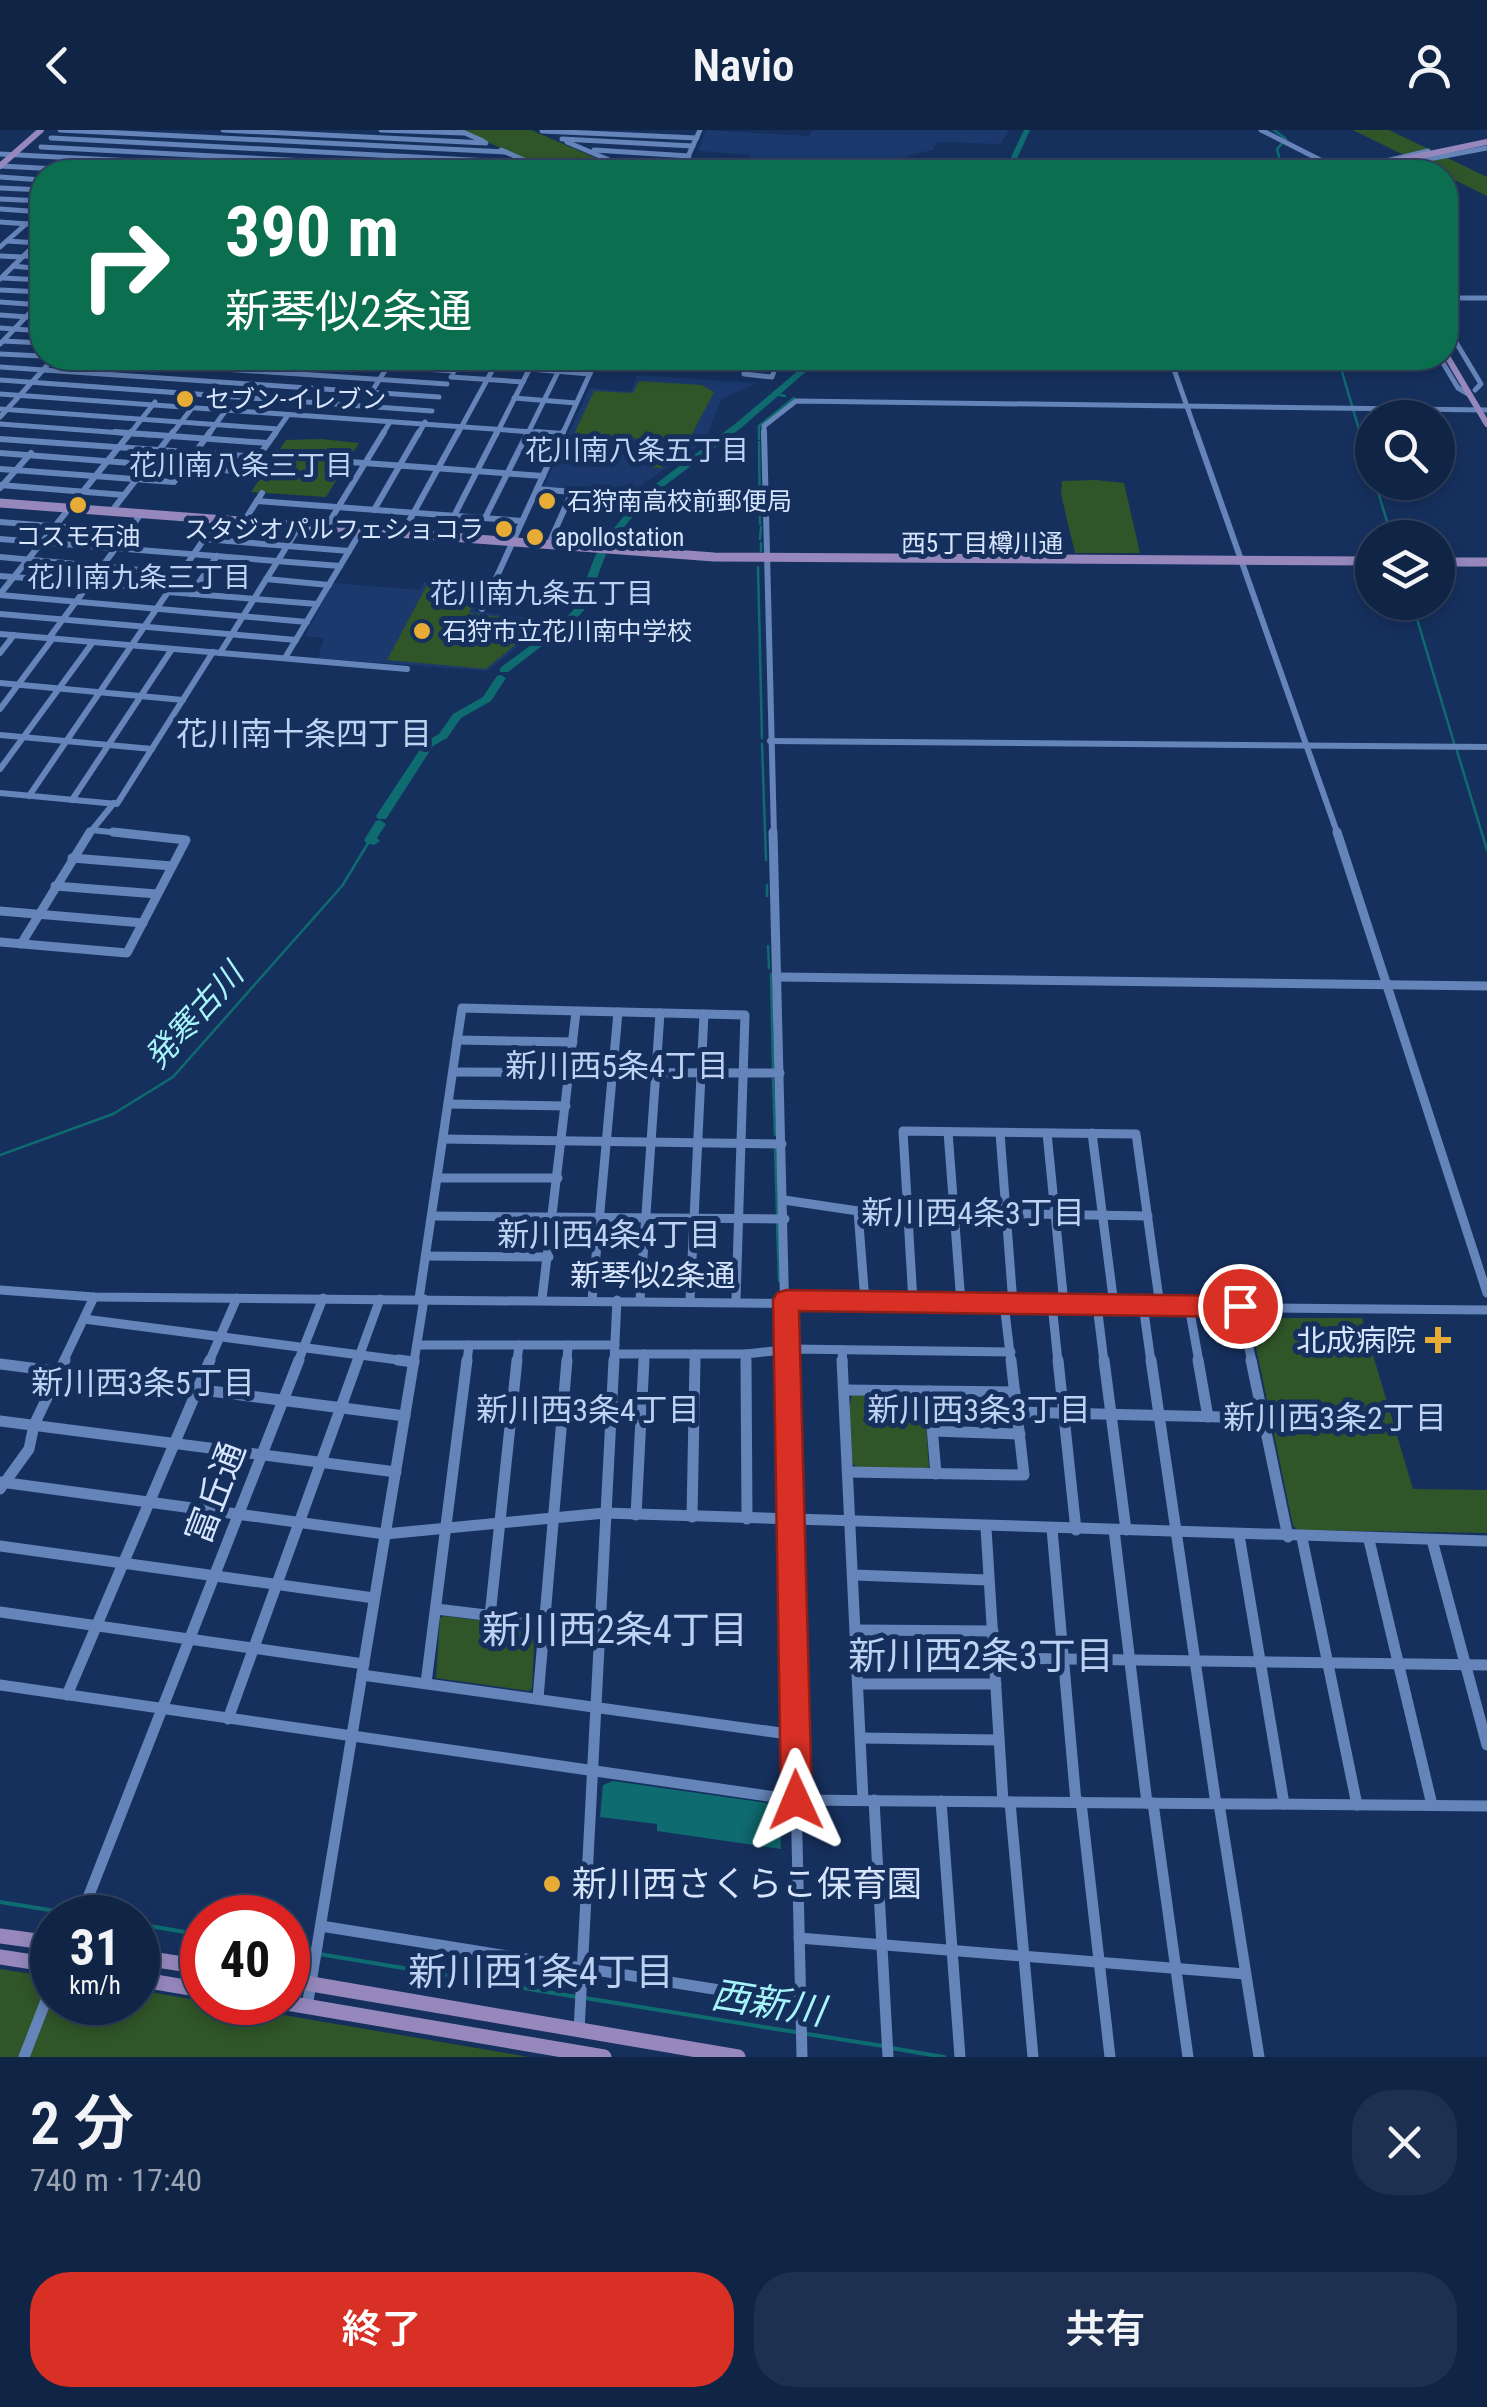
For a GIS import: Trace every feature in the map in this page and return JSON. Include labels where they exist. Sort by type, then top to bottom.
[{"type":"main road","points":[[0,166],[41,130]]},
{"type":"main road","points":[[1416,160],[1487,144]]},
{"type":"main road","points":[[1409,160],[1487,144]]},
{"type":"main road","points":[[1458,364],[1473,393]]},
{"type":"main road","points":[[1455,370],[1484,410],[1487,424]]},
{"type":"main road","name":"西5丁目樽川通","points":[[0,504],[765,560],[1355,563]]},
{"type":"main road","points":[[1455,563],[1487,564]]},
{"type":"main road","points":[[0,1936],[30,1941]]},
{"type":"main road","points":[[0,1957],[30,1962]]},
{"type":"main road","points":[[311,1984],[738,2057]]},
{"type":"main road","points":[[310,2008],[604,2057]]},
{"type":"street","points":[[316,132],[306,143],[292,160],[42,147],[60,130],[152,132],[201,138],[254,140],[306,143],[360,146],[413,148],[468,152],[506,152]]},
{"type":"street","points":[[180,160],[208,130]]},
{"type":"street","points":[[223,130],[475,141],[517,160]]},
{"type":"street","points":[[348,160],[372,130]]},
{"type":"street","points":[[380,130],[461,131],[475,141]]},
{"type":"street","points":[[541,130],[697,138]]},
{"type":"street","points":[[541,130],[609,160]]},
{"type":"street","points":[[687,160],[700,130]]},
{"type":"street","points":[[1258,130],[1317,160]]},
{"type":"street","points":[[71,158],[98,131]]},
{"type":"street","points":[[235,160],[262,131]]},
{"type":"street","points":[[584,149],[590,131]]},
{"type":"street","points":[[0,154],[123,160],[152,132]]},
{"type":"street","points":[[406,158],[426,132]]},
{"type":"street","points":[[635,152],[645,133]]},
{"type":"street","points":[[52,138],[462,160],[475,141]]},
{"type":"street","points":[[562,140],[693,146]]},
{"type":"street","points":[[584,149],[689,156]]},
{"type":"street","points":[[0,166],[30,169]]},
{"type":"street","points":[[0,178],[30,179]]},
{"type":"street","points":[[1,188],[12,178]]},
{"type":"street","points":[[1,188],[30,189]]},
{"type":"street","points":[[0,198],[30,199]]},
{"type":"street","points":[[0,209],[30,211]]},
{"type":"street","points":[[1,223],[30,224]]},
{"type":"street","points":[[0,247],[26,224]]},
{"type":"street","points":[[7,241],[30,242]]},
{"type":"street","points":[[1,278],[30,250]]},
{"type":"street","points":[[0,256],[30,256]]},
{"type":"street","points":[[13,266],[30,267]]},
{"type":"street","points":[[1,278],[30,279]]},
{"type":"street","points":[[0,290],[30,291]]},
{"type":"street","points":[[1458,298],[1487,298]]},
{"type":"street","points":[[0,302],[30,303]]},
{"type":"street","points":[[1,342],[30,313]]},
{"type":"street","points":[[0,316],[30,317]]},
{"type":"street","points":[[0,328],[30,330]]},
{"type":"street","points":[[1,342],[30,343]]},
{"type":"street","points":[[1458,346],[1480,384],[1473,393]]},
{"type":"street","points":[[0,354],[30,355]]},
{"type":"street","points":[[0,366],[30,369]]},
{"type":"street","points":[[2,415],[44,370],[440,397]]},
{"type":"street","points":[[1,486],[103,370]]},
{"type":"street","points":[[0,594],[181,370]]},
{"type":"street","points":[[0,469],[174,482],[216,424],[229,396],[248,370],[380,380],[451,377]]},
{"type":"street","points":[[0,454],[185,466],[245,475],[317,370]]},
{"type":"street","points":[[354,419],[386,370]]},
{"type":"street","points":[[411,370],[522,382]]},
{"type":"street","points":[[374,510],[455,370]]},
{"type":"street","points":[[402,534],[492,370]]},
{"type":"street","points":[[454,516],[529,370],[590,374]]},
{"type":"street","points":[[482,608],[592,370]]},
{"type":"street","points":[[746,370],[744,374],[772,376],[774,370]]},
{"type":"street","points":[[1174,370],[1389,985],[1487,1293]]},
{"type":"street","points":[[485,518],[558,372]]},
{"type":"street","points":[[0,380],[432,411]]},
{"type":"street","points":[[0,394],[562,434]]},
{"type":"street","points":[[514,398],[576,403]]},
{"type":"street","points":[[802,2057],[764,426],[796,401],[1484,410]]},
{"type":"street","points":[[111,512],[192,408]]},
{"type":"street","points":[[2,415],[65,414],[278,429]]},
{"type":"street","points":[[2,415],[53,428],[268,442]]},
{"type":"street","points":[[325,529],[390,422]]},
{"type":"street","points":[[0,439],[258,457]]},
{"type":"street","points":[[350,462],[542,476]]},
{"type":"street","points":[[1,486],[124,495]]},
{"type":"street","points":[[537,489],[572,492],[548,546]]},
{"type":"street","points":[[243,522],[262,492]]},
{"type":"street","points":[[257,501],[522,521]]},
{"type":"street","points":[[0,710],[141,514]]},
{"type":"street","points":[[29,796],[216,520]]},
{"type":"street","points":[[0,522],[128,532]]},
{"type":"street","points":[[21,944],[72,858],[115,804],[232,634],[298,527]]},
{"type":"street","points":[[285,658],[361,531]]},
{"type":"street","points":[[204,539],[349,551]]},
{"type":"street","points":[[0,540],[340,566]]},
{"type":"street","points":[[191,594],[217,556]]},
{"type":"street","points":[[0,558],[162,572],[150,588]]},
{"type":"street","points":[[181,573],[204,575]]},
{"type":"street","points":[[0,576],[318,604]]},
{"type":"street","points":[[266,579],[329,585]]},
{"type":"street","points":[[0,594],[307,622]]},
{"type":"street","points":[[0,614],[296,640]]},
{"type":"street","points":[[0,634],[406,669]]},
{"type":"street","points":[[0,653],[14,635]]},
{"type":"street","points":[[0,769],[93,642]]},
{"type":"street","points":[[72,800],[172,648]]},
{"type":"street","points":[[0,684],[183,700]]},
{"type":"street","points":[[0,735],[152,749]]},
{"type":"street","points":[[770,742],[1487,747]]},
{"type":"street","points":[[0,793],[115,804]]},
{"type":"street","points":[[0,942],[127,953],[186,840],[92,830]]},
{"type":"street","points":[[72,858],[172,866]]},
{"type":"street","points":[[55,886],[158,894]]},
{"type":"street","points":[[0,911],[142,923]]},
{"type":"street","points":[[779,977],[1487,986]]},
{"type":"street","points":[[310,1990],[417,1345],[462,1008],[746,1016],[736,1300]]},
{"type":"street","points":[[542,1300],[576,1012]]},
{"type":"street","points":[[592,1300],[618,1012]]},
{"type":"street","points":[[640,1300],[660,1014]]},
{"type":"street","points":[[690,1300],[704,1014]]},
{"type":"street","points":[[457,1040],[572,1042]]},
{"type":"street","points":[[452,1072],[780,1073]]},
{"type":"street","points":[[448,1104],[566,1106]]},
{"type":"street","points":[[913,1302],[903,1132],[1092,1133],[1136,1134],[1160,1306]]},
{"type":"street","points":[[948,1132],[961,1303]]},
{"type":"street","points":[[849,1472],[1024,1475],[1011,1352],[1000,1132]]},
{"type":"street","points":[[1048,1133],[1076,1530]]},
{"type":"street","points":[[1092,1133],[1114,1305]]},
{"type":"street","points":[[443,1139],[782,1144]]},
{"type":"street","points":[[438,1178],[558,1178]]},
{"type":"street","points":[[784,1200],[858,1211],[1148,1216]]},
{"type":"street","points":[[858,1211],[865,1302]]},
{"type":"street","points":[[432,1216],[785,1219]]},
{"type":"street","points":[[426,1256],[549,1257]]},
{"type":"street","name":"新琴似2条通","points":[[0,1290],[94,1297],[786,1300],[1487,1310]]},
{"type":"street","points":[[1,1484],[29,1449],[34,1425],[94,1297]]},
{"type":"street","points":[[67,1695],[237,1298]]},
{"type":"street","name":"富丘通","points":[[89,1895],[323,1298]]},
{"type":"street","points":[[228,1719],[380,1299]]},
{"type":"street","points":[[579,2030],[618,1300]]},
{"type":"street","points":[[1096,1305],[1111,1414],[1129,1660],[1188,2057]]},
{"type":"street","points":[[1143,1305],[1258,2057]]},
{"type":"street","points":[[1189,1306],[1208,1416]]},
{"type":"street","points":[[1240,1306],[1263,1418],[1328,1663],[1357,1805]]},
{"type":"street","points":[[84,1320],[414,1362]]},
{"type":"street","points":[[417,1345],[568,1345],[644,1354],[1011,1352]]},
{"type":"street","points":[[426,1683],[470,1345]]},
{"type":"street","points":[[490,1616],[519,1345]]},
{"type":"street","points":[[538,1698],[568,1345]]},
{"type":"street","points":[[842,1350],[862,1738],[888,2056]]},
{"type":"street","points":[[636,1514],[644,1354]]},
{"type":"street","points":[[692,1517],[694,1354]]},
{"type":"street","points":[[746,1354],[746,1519]]},
{"type":"street","points":[[0,1364],[405,1416]]},
{"type":"street","points":[[844,1390],[1016,1392]]},
{"type":"street","points":[[930,1391],[936,1474]]},
{"type":"street","points":[[1018,1412],[1263,1418]]},
{"type":"street","points":[[0,1421],[396,1472]]},
{"type":"street","points":[[933,1432],[1020,1434]]},
{"type":"street","points":[[1,1484],[385,1534],[605,1513],[1295,1538],[1487,1540]]},
{"type":"street","points":[[986,1528],[999,1740],[1033,2053]]},
{"type":"street","points":[[1052,1530],[1061,1659],[1110,2057]]},
{"type":"street","points":[[1239,1535],[1284,1804]]},
{"type":"street","points":[[1369,1540],[1432,1805]]},
{"type":"street","points":[[1432,1540],[1487,1745]]},
{"type":"street","points":[[0,1546],[374,1598]]},
{"type":"street","points":[[854,1575],[988,1580]]},
{"type":"street","points":[[436,1609],[544,1622]]},
{"type":"street","points":[[0,1612],[254,1648],[426,1683],[795,1735]]},
{"type":"street","points":[[857,1630],[993,1631]]},
{"type":"street","points":[[995,1658],[1487,1665]]},
{"type":"street","points":[[860,1684],[996,1684]]},
{"type":"street","points":[[0,1685],[796,1800],[1487,1806]]},
{"type":"street","points":[[862,1738],[999,1740]]},
{"type":"street","points":[[941,1801],[960,2057]]},
{"type":"street","points":[[320,1930],[581,1974],[801,2003]]},
{"type":"street","points":[[799,1938],[1245,1974]]},
{"type":"street","points":[[24,2057],[36,2025]]},
{"type":"shaded area","points":[[461,130],[531,130],[600,160],[527,160]]},
{"type":"shaded area","points":[[706,130],[809,136],[812,130],[1010,130],[1000,144],[938,142],[933,150],[907,156],[906,160],[748,160],[750,155],[698,151]]},
{"type":"shaded area","points":[[1353,130],[1389,130],[1452,160],[1414,160]]},
{"type":"shaded area","points":[[1458,163],[1487,177],[1487,196],[1458,182]]},
{"type":"shaded area","points":[[637,375],[758,383],[721,399],[705,441],[627,495],[543,488],[590,388],[631,392]]},
{"type":"shaded area","points":[[639,381],[702,385],[714,392],[680,457],[667,456],[662,468],[648,467],[658,440],[574,434],[594,391],[633,393]]},
{"type":"shaded area","points":[[286,440],[359,443],[326,497],[251,492]]},
{"type":"shaded area","points":[[1062,481],[1124,483],[1140,553],[1075,553],[1061,494]]},
{"type":"shaded area","name":"石狩市立花川南中学校","points":[[424,582],[485,588],[474,611],[536,619],[543,626],[488,671],[318,658],[324,638],[305,636],[333,583],[420,590]]},
{"type":"shaded area","points":[[427,585],[473,588],[478,594],[469,613],[534,621],[538,626],[486,669],[387,660]]},
{"type":"shaded area","points":[[1250,1318],[1362,1318],[1413,1489],[1487,1490],[1487,1533],[1298,1530],[1293,1526]]},
{"type":"shaded area","points":[[852,1395],[924,1398],[929,1467],[879,1473],[853,1464],[847,1441]]},
{"type":"shaded area","points":[[440,1618],[535,1627],[532,1688],[529,1691],[436,1678]]},
{"type":"shaded area","points":[[613,1781],[775,1804],[780,1812],[781,1849],[657,1831],[657,1824],[600,1817],[603,1785]]},
{"type":"shaded area","points":[[0,1969],[30,1974],[30,2025],[160,2025],[160,1994],[180,1997],[180,2025],[310,2025],[310,2019],[529,2057],[0,2057]]},
{"type":"waterway","points":[[1013,160],[1027,130]]},
{"type":"waterway","points":[[1274,130],[1286,139],[1277,149],[1280,160]]},
{"type":"waterway","points":[[604,546],[644,497],[804,370]]},
{"type":"waterway","points":[[1342,370],[1355,416]]},
{"type":"waterway","points":[[776,394],[785,396]]},
{"type":"waterway","points":[[759,439],[759,426],[794,398]]},
{"type":"waterway","points":[[759,442],[760,524]]},
{"type":"waterway","points":[[1380,500],[1387,520]]},
{"type":"waterway","points":[[760,539],[761,527]]},
{"type":"waterway","points":[[761,543],[761,551]]},
{"type":"waterway","points":[[570,619],[580,609],[601,554]]},
{"type":"waterway","points":[[758,567],[762,738]]},
{"type":"waterway","points":[[1417,620],[1454,743]]},
{"type":"waterway","points":[[504,670],[561,626]]},
{"type":"waterway","points":[[382,816],[429,744],[443,736],[457,716],[487,699],[501,678]]},
{"type":"waterway","points":[[762,744],[766,860]]},
{"type":"waterway","points":[[1457,751],[1487,850]]},
{"type":"waterway","points":[[374,841],[370,840],[380,824]]},
{"type":"waterway","name":"発寒古川","points":[[0,1155],[113,1114],[173,1077],[342,886],[370,840]]},
{"type":"waterway","points":[[767,885],[767,896]]},
{"type":"waterway","points":[[768,946],[769,968]]},
{"type":"waterway","points":[[771,974],[773,1068]]},
{"type":"waterway","points":[[773,1079],[775,1135]]},
{"type":"waterway","points":[[775,1147],[777,1214]]},
{"type":"waterway","points":[[777,1223],[779,1281]]},
{"type":"waterway","name":"西新川","points":[[0,1902],[30,1907]]},
{"type":"waterway","name":"西新川","points":[[160,1928],[180,1931]]},
{"type":"waterway","name":"西新川","points":[[319,1954],[577,1997]]},
{"type":"waterway","name":"西新川","points":[[585,1998],[795,2032]]},
{"type":"waterway","name":"西新川","points":[[807,2034],[883,2046]]},
{"type":"waterway","name":"西新川","points":[[891,2048],[944,2057]]},
{"type":"place","name":"セブン-イレブン","points":[[185,399]]},
{"type":"place","name":"石狩南高校前郵便局","points":[[547,501]]},
{"type":"place","name":"コスモ石油","points":[[78,505]]},
{"type":"place","name":"スタジオパルフェショコラ","points":[[504,529]]},
{"type":"place","name":"apollostation","points":[[535,537]]},
{"type":"place","name":"石狩市立花川南中学校","points":[[422,631]]},
{"type":"place","name":"北成病院","points":[[1438,1340]]},
{"type":"place","name":"新川西さくらこ保育園","points":[[552,1884]]},
{"type":"district","name":"花川南八条五丁目","points":[[637,450]]},
{"type":"district","name":"花川南八条三丁目","points":[[241,465]]},
{"type":"district","name":"花川南九条三丁目","points":[[139,577]]},
{"type":"district","name":"花川南九条五丁目","points":[[542,593]]},
{"type":"district","name":"花川南十条四丁目","points":[[304,734]]},
{"type":"district","name":"新川西5条4丁目","points":[[617,1066]]},
{"type":"district","name":"新川西4条3丁目","points":[[973,1213]]},
{"type":"district","name":"新川西4条4丁目","points":[[609,1235]]},
{"type":"district","name":"新川西3条5丁目","points":[[143,1383]]},
{"type":"district","name":"新川西3条4丁目","points":[[588,1410]]},
{"type":"district","name":"新川西3条3丁目","points":[[979,1410]]},
{"type":"district","name":"新川西3条2丁目","points":[[1335,1418]]},
{"type":"district","name":"新川西2条4丁目","points":[[615,1630]]},
{"type":"district","name":"新川西2条3丁目","points":[[981,1656]]},
{"type":"district","name":"新川西1条4丁目","points":[[541,1972]]},
{"type":"route","points":[[796,1800],[786,1300],[1240,1306]]}]
